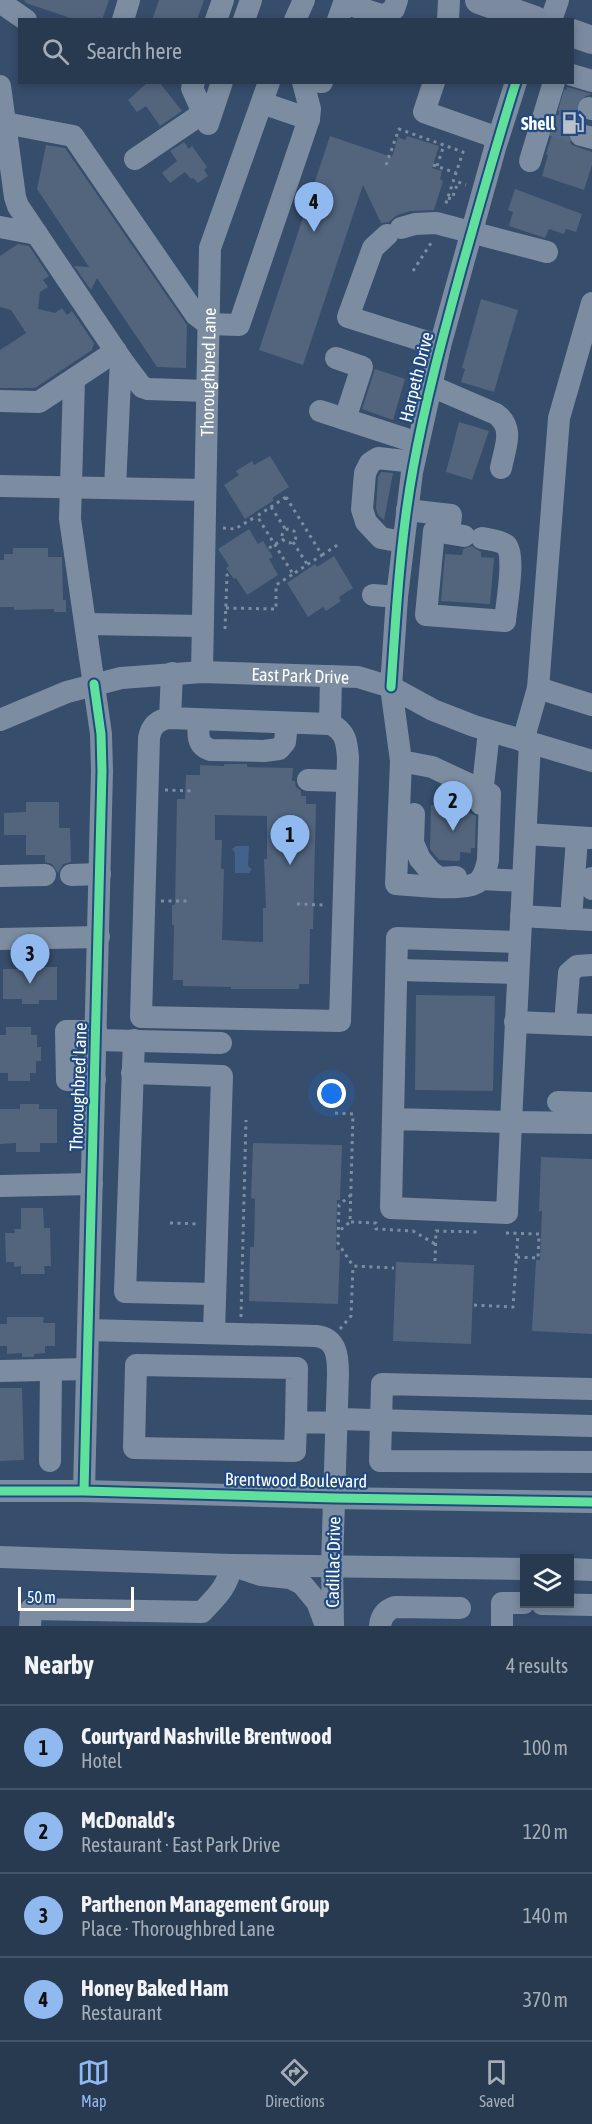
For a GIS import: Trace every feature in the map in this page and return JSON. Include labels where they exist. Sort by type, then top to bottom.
[{"type":"main road","points":[[479,0],[535,14]]},
{"type":"main road","points":[[574,33],[592,40]]},
{"type":"street","points":[[124,18],[129,0]]},
{"type":"street","points":[[217,18],[223,0]]},
{"type":"street","points":[[245,18],[251,0]]},
{"type":"street","points":[[296,18],[304,0]]},
{"type":"street","points":[[339,18],[344,3],[384,16],[394,9],[397,0]]},
{"type":"street","points":[[448,18],[449,0]]},
{"type":"street","points":[[535,14],[558,0]]},
{"type":"street","points":[[0,2],[23,18]]},
{"type":"street","points":[[574,75],[592,81]]},
{"type":"street","points":[[193,84],[192,88],[208,124],[221,84]]},
{"type":"street","points":[[5,123],[74,136],[196,315],[208,324],[239,325],[309,119],[310,109],[304,84]]},
{"type":"street","points":[[433,84],[424,112],[498,138]]},
{"type":"street","name":"Harpeth Drive","points":[[400,772],[391,687],[403,542],[416,452],[440,346],[515,84]]},
{"type":"street","points":[[0,86],[15,197],[23,214],[118,355],[142,387],[207,391]]},
{"type":"street","points":[[530,160],[547,123],[551,90]]},
{"type":"street","points":[[265,93],[309,119]]},
{"type":"street","name":"Thoroughbred Lane","points":[[202,672],[210,248],[265,93]]},
{"type":"street","points":[[135,159],[203,113]]},
{"type":"street","points":[[440,346],[348,317],[373,248],[394,231],[416,224],[440,224],[546,252]]},
{"type":"street","points":[[0,227],[37,234]]},
{"type":"street","points":[[520,942],[398,938],[391,1208],[507,1223],[515,1022],[524,882],[526,834],[526,742],[538,688],[559,418],[592,303]]},
{"type":"street","points":[[0,401],[39,402],[118,355]]},
{"type":"street","points":[[115,488],[118,355]]},
{"type":"street","points":[[336,358],[362,366],[345,419]]},
{"type":"street","name":"Thoroughbred Lane","points":[[74,380],[70,519],[102,748],[84,1491]]},
{"type":"street","points":[[431,386],[503,419],[508,431],[501,468]]},
{"type":"street","points":[[320,411],[345,419],[416,452]]},
{"type":"street","points":[[403,542],[381,538],[366,522],[362,509],[366,473],[370,463],[378,458],[416,452]]},
{"type":"street","points":[[0,486],[205,490]]},
{"type":"street","points":[[407,510],[451,515],[465,536]]},
{"type":"street","points":[[373,595],[426,615],[505,621],[510,550],[505,544],[434,531],[426,615]]},
{"type":"street","points":[[86,624],[202,626]]},
{"type":"street","name":"East Park Drive","points":[[0,720],[94,684],[121,678],[202,672],[358,677],[391,687],[433,710],[489,731],[592,761]]},
{"type":"street","points":[[170,718],[172,673]]},
{"type":"street","points":[[330,724],[331,676]]},
{"type":"street","points":[[538,688],[592,705]]},
{"type":"street","points":[[141,1017],[340,1021],[348,759],[345,737],[341,730],[330,724],[170,718],[157,722],[150,731],[141,1017],[132,1073],[125,1292],[215,1294]]},
{"type":"street","points":[[400,772],[414,805],[413,843],[415,850],[430,871],[439,878],[470,874],[476,864],[489,731]]},
{"type":"street","points":[[432,767],[490,794],[488,860],[481,879],[465,887],[396,884],[400,772],[432,767]]},
{"type":"street","points":[[308,780],[347,781]]},
{"type":"street","points":[[521,916],[582,919],[585,838],[526,834]]},
{"type":"street","points":[[71,875],[100,874]]},
{"type":"street","points":[[0,876],[45,875]]},
{"type":"street","points":[[592,878],[592,889]]},
{"type":"street","points":[[481,879],[524,882]]},
{"type":"street","points":[[0,939],[99,937]]},
{"type":"street","points":[[565,1024],[568,976],[582,968]]},
{"type":"street","points":[[397,970],[518,973]]},
{"type":"street","points":[[515,1022],[592,1025]]},
{"type":"street","points":[[95,1080],[67,1080],[66,1031],[137,1040],[221,1043]]},
{"type":"street","points":[[132,1073],[222,1076],[214,1332]]},
{"type":"street","points":[[558,1102],[592,1103]]},
{"type":"street","points":[[393,1119],[592,1123]]},
{"type":"street","points":[[0,1186],[92,1184]]},
{"type":"street","points":[[88,1330],[316,1336],[330,1341]]},
{"type":"street","name":"Cadillac Drive","points":[[330,1341],[337,1353],[338,1362],[332,1565],[333,1626]]},
{"type":"street","points":[[136,1365],[297,1368],[296,1422],[295,1451],[134,1448],[136,1365]]},
{"type":"street","points":[[0,1371],[87,1369]]},
{"type":"street","points":[[50,1461],[51,1370]]},
{"type":"street","points":[[592,1389],[382,1384],[380,1461],[592,1462]]},
{"type":"street","points":[[296,1422],[381,1421],[592,1426]]},
{"type":"street","name":"Brentwood Boulevard","points":[[0,1491],[592,1502]]},
{"type":"street","points":[[0,1557],[231,1565],[520,1569]]},
{"type":"street","points":[[30,1626],[31,1609],[202,1612],[230,1577],[231,1565]]},
{"type":"street","points":[[231,1565],[261,1575],[290,1578],[302,1584],[317,1602],[326,1626]]},
{"type":"street","points":[[574,1569],[592,1570]]},
{"type":"street","points":[[502,1626],[502,1603],[520,1603]]},
{"type":"street","points":[[574,1605],[592,1605]]},
{"type":"street","points":[[380,1626],[382,1616],[395,1607],[460,1608]]},
{"type":"path","points":[[386,165],[399,129],[463,152],[433,241],[427,246],[413,271]]},
{"type":"path","points":[[444,145],[435,165],[456,173]]},
{"type":"path","points":[[204,527],[235,529],[286,498],[322,555]]},
{"type":"path","points":[[271,507],[286,530]]},
{"type":"path","points":[[256,516],[293,574]]},
{"type":"path","points":[[286,530],[291,529],[295,533],[296,538],[293,542]]},
{"type":"path","points":[[286,530],[283,533],[284,539],[293,542],[308,564]]},
{"type":"path","points":[[269,548],[284,539]]},
{"type":"path","points":[[226,608],[276,609],[276,585],[339,544]]},
{"type":"path","points":[[225,629],[227,575],[229,574]]},
{"type":"path","points":[[147,789],[193,790]]},
{"type":"path","points":[[144,900],[189,902]]},
{"type":"path","points":[[297,904],[343,906]]},
{"type":"path","points":[[334,1113],[353,1114],[350,1222]]},
{"type":"path","points":[[240,1333],[246,1120]]},
{"type":"path","points":[[330,1341],[351,1316],[353,1266],[338,1243],[338,1232],[339,1205],[351,1195]]},
{"type":"path","points":[[338,1232],[350,1222],[376,1223],[376,1229],[414,1231],[435,1244]]},
{"type":"path","points":[[474,1305],[513,1307],[518,1225],[507,1223]]},
{"type":"path","points":[[507,1223],[518,1233],[539,1234],[538,1258],[516,1257]]},
{"type":"path","points":[[435,1261],[436,1231],[483,1232]]},
{"type":"path","points":[[353,1266],[393,1268]]},
{"type":"water","points":[[236,846],[249,846],[248,866],[252,869],[249,873],[235,873],[235,853],[232,849]]},
{"type":"building","points":[[24,0],[109,0],[103,18],[70,18],[26,3]]},
{"type":"building","points":[[159,0],[204,0],[198,18],[153,18]]},
{"type":"building","points":[[146,84],[161,84],[182,111],[160,126],[146,106],[137,112],[128,100]]},
{"type":"building","points":[[567,87],[592,94],[581,98],[576,104],[576,111],[585,122],[572,125],[568,132],[568,139],[572,145],[592,152],[592,165],[584,190],[542,176],[548,155],[546,154]]},
{"type":"building","points":[[330,136],[392,157],[398,137],[405,140],[407,136],[439,146],[432,168],[442,171],[440,179],[443,181],[434,210],[411,211],[397,215],[389,222],[381,223],[363,185],[303,365],[259,350]]},
{"type":"building","points":[[184,142],[189,149],[192,146],[207,167],[204,170],[208,176],[198,183],[185,172],[170,183],[162,173],[177,161],[170,151]]},
{"type":"building","points":[[46,145],[65,148],[187,325],[186,368],[157,367],[97,278],[91,290],[74,266],[89,267],[37,189]]},
{"type":"building","points":[[515,189],[582,214],[576,232],[566,229],[564,234],[549,229],[545,238],[509,226],[513,212],[508,210]]},
{"type":"building","points":[[18,244],[29,246],[49,276],[43,280],[48,287],[40,292],[38,309],[55,313],[62,308],[67,315],[72,311],[94,343],[92,350],[35,388],[0,388],[0,350],[26,333],[11,310],[0,307],[0,256]]},
{"type":"building","points":[[481,299],[518,310],[494,392],[461,382],[465,369],[462,368]]},
{"type":"building","points":[[375,369],[405,379],[393,420],[362,409]]},
{"type":"building","points":[[459,422],[489,431],[472,480],[446,472]]},
{"type":"building","points":[[270,456],[289,487],[245,519],[224,485],[239,475],[236,471],[252,461],[254,465]]},
{"type":"building","points":[[381,472],[393,473],[384,520],[378,515],[376,508],[378,477]]},
{"type":"building","points":[[249,529],[258,544],[263,541],[273,557],[269,559],[278,575],[247,595],[226,568],[229,566],[218,549]]},
{"type":"building","points":[[472,546],[481,552],[481,557],[494,558],[490,604],[441,601],[445,554],[462,555],[463,549]]},
{"type":"building","points":[[13,548],[48,548],[48,557],[62,557],[63,600],[66,600],[66,612],[54,612],[54,609],[14,610],[14,607],[0,607],[0,560],[4,560],[4,554],[13,554]]},
{"type":"building","points":[[334,556],[353,588],[339,597],[341,601],[326,611],[323,607],[308,617],[287,583],[315,564],[317,567]]},
{"type":"building","points":[[224,764],[247,764],[247,767],[293,768],[292,781],[295,781],[296,787],[301,791],[301,796],[306,796],[306,804],[316,804],[313,929],[310,929],[309,984],[299,984],[299,989],[183,986],[183,980],[173,980],[172,905],[175,905],[177,799],[185,799],[186,775],[200,775],[200,765],[224,766]],"holes":[[[215,815],[267,816],[267,859],[264,859],[266,908],[263,908],[263,942],[222,940],[224,869],[221,869],[222,840],[215,840]]]},
{"type":"building","points":[[464,800],[469,813],[476,816],[475,848],[471,848],[471,853],[460,852],[460,860],[457,861],[439,860],[430,849],[431,805],[435,805],[435,801]]},
{"type":"building","points":[[26,802],[59,802],[59,828],[70,828],[71,862],[63,864],[58,873],[52,864],[45,862],[45,855],[26,855],[26,835],[4,835],[4,813],[26,812]]},
{"type":"building","points":[[41,958],[41,967],[57,967],[57,1000],[39,1000],[39,1004],[22,1004],[22,999],[3,999],[3,969],[18,969],[18,959]]},
{"type":"building","points":[[416,995],[495,996],[493,1091],[415,1090]]},
{"type":"building","points":[[6,1027],[31,1027],[31,1035],[37,1035],[37,1047],[41,1047],[41,1061],[36,1061],[36,1073],[30,1073],[30,1081],[8,1081],[8,1073],[0,1073],[0,1035],[6,1035]]},
{"type":"building","points":[[20,1104],[39,1104],[39,1109],[57,1109],[57,1143],[40,1143],[40,1152],[16,1152],[16,1143],[0,1144],[0,1109],[20,1109]]},
{"type":"building","points":[[253,1143],[342,1145],[340,1200],[337,1200],[336,1250],[340,1250],[338,1304],[249,1301],[250,1247],[254,1247],[255,1199],[251,1198]]},
{"type":"building","points":[[541,1157],[592,1159],[592,1334],[532,1331],[536,1260],[540,1260]]},
{"type":"building","points":[[21,1208],[43,1208],[44,1228],[50,1228],[51,1266],[44,1266],[45,1274],[21,1274],[21,1266],[14,1267],[14,1262],[6,1262],[5,1233],[15,1233],[14,1229],[21,1229]]},
{"type":"building","points":[[396,1262],[474,1265],[471,1344],[393,1341]]},
{"type":"building","points":[[7,1317],[44,1317],[43,1323],[55,1323],[55,1346],[45,1346],[45,1353],[34,1354],[34,1357],[22,1357],[22,1353],[7,1354],[7,1346],[0,1346],[0,1324],[7,1324]]},
{"type":"building","points":[[0,1388],[22,1388],[24,1460],[0,1461]]},
{"type":"tunnel","points":[[561,100],[589,108]]},
{"type":"tunnel","points":[[553,125],[581,135]]},
{"type":"cycle path","points":[[391,687],[402,550],[418,444],[454,295],[515,84]]},
{"type":"cycle path","points":[[84,1491],[102,771],[101,734],[94,684]]},
{"type":"cycle path","points":[[0,1491],[592,1502]]},
{"type":"place","name":"Shell","points":[[573,123]]},
{"type":"place","name":"Honey Baked Ham","points":[[314,232]]},
{"type":"place","name":"McDonald's","points":[[453,831]]},
{"type":"place","name":"Courtyard Nashville Brentwood","points":[[290,865]]},
{"type":"place","name":"Parthenon Management Group","points":[[30,984]]}]
